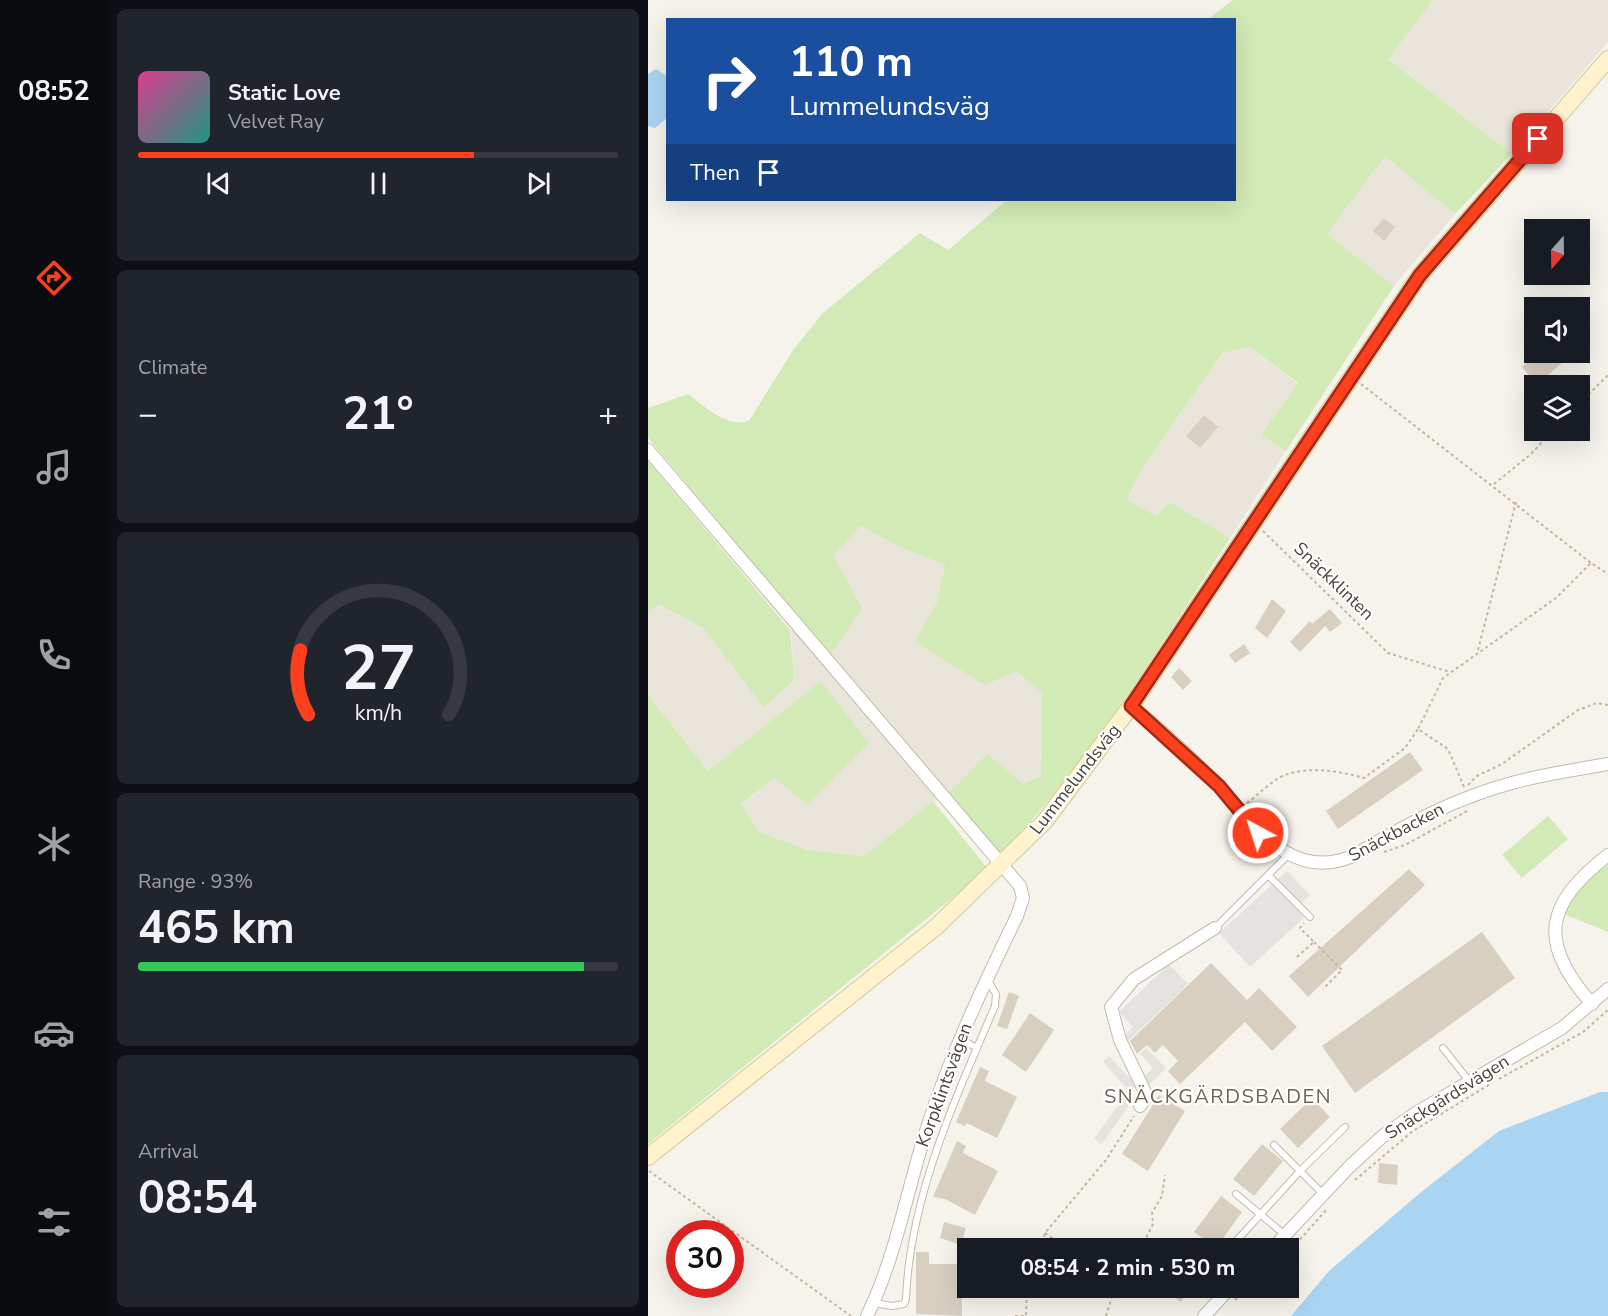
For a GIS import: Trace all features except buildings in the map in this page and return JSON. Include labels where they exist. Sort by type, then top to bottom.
[{"type":"main road","name":"Lummelundsväg","points":[[648,1157],[936,927],[1002,866],[1045,821],[1131,706],[1420,275],[1608,59]]},
{"type":"street","points":[[648,450],[1002,866]]},
{"type":"street","name":"Snäckbacken","points":[[1131,706],[1181,749],[1258,833],[1289,854],[1315,862],[1340,862],[1437,809],[1513,782],[1608,764]]},
{"type":"street","points":[[1592,1004],[1572,978],[1563,961],[1557,945],[1555,923],[1568,891],[1577,880],[1608,855]]},
{"type":"street","name":"Korpklintsvägen","points":[[867,1316],[894,1246],[925,1135],[958,1037],[1023,898],[1020,886],[1002,866]]},
{"type":"street","points":[[1140,1106],[1147,1096],[1120,1040],[1110,1007],[1134,979],[1215,928]]},
{"type":"street","name":"Snäckgärdsvägen","points":[[1286,1236],[1327,1199],[1384,1135],[1469,1081],[1562,1028],[1608,989]]},
{"type":"street","points":[[1204,1316],[1221,1298]]},
{"type":"lane","points":[[1215,928],[1289,854]]},
{"type":"lane","points":[[1269,876],[1310,917]]},
{"type":"lane","points":[[873,1303],[892,1306],[904,1304],[906,1299],[907,1267],[918,1208],[977,1048],[995,1006],[996,994],[987,978]]},
{"type":"lane","points":[[958,1037],[977,1048]]},
{"type":"lane","points":[[1443,1048],[1469,1081]]},
{"type":"lane","points":[[1239,1238],[1299,1172],[1345,1127]]},
{"type":"lane","points":[[1274,1145],[1327,1199]]},
{"type":"lane","points":[[1236,1194],[1286,1236]]},
{"type":"path","points":[[1590,393],[1608,375]]},
{"type":"path","points":[[1358,381],[1608,574]]},
{"type":"path","points":[[1494,484],[1531,454],[1543,441]]},
{"type":"path","points":[[1478,652],[1515,502]]},
{"type":"path","name":"Snäckklinten","points":[[1261,529],[1388,653],[1451,672]]},
{"type":"path","points":[[1239,810],[1284,776],[1313,771],[1340,771],[1364,778],[1406,748],[1443,678],[1556,598],[1591,562]]},
{"type":"path","points":[[1418,729],[1448,749],[1465,789],[1477,776],[1502,764],[1578,710],[1597,703],[1608,705]]},
{"type":"path","points":[[1310,917],[1300,928],[1342,970],[1323,989]]},
{"type":"path","points":[[1297,957],[1314,942]]},
{"type":"path","points":[[1347,1187],[1392,1147],[1431,1119],[1594,1024],[1608,1010]]},
{"type":"path","points":[[1043,1238],[1045,1233],[1106,1160],[1140,1106]]},
{"type":"path","points":[[648,1170],[851,1316]]},
{"type":"path","points":[[1146,1238],[1153,1224],[1152,1213],[1162,1196],[1165,1175]]},
{"type":"path","points":[[1299,1238],[1327,1199]]},
{"type":"path","points":[[1045,1233],[1052,1238]]},
{"type":"path","points":[[1015,1316],[1026,1316],[1027,1298]]},
{"type":"path","points":[[1106,1316],[1112,1298]]},
{"type":"path","points":[[1233,1303],[1239,1298]]},
{"type":"shaded area","points":[[1433,0],[1608,0],[1608,42],[1512,154],[1387,58]]},
{"type":"shaded area","points":[[1385,155],[1455,214],[1394,286],[1327,234]]},
{"type":"shaded area","points":[[1250,347],[1298,384],[1261,434],[1286,451],[1230,538],[1170,502],[1156,516],[1127,501],[1140,472],[1222,353]]},
{"type":"shaded area","points":[[861,526],[895,545],[945,565],[937,602],[916,642],[1016,671],[1042,693],[1041,776],[1023,784],[933,801],[864,856],[808,850],[759,832],[741,805],[774,778],[820,682],[708,771],[648,695],[648,613],[657,604],[703,628],[764,708],[794,680],[791,630],[800,621],[833,555]]},
{"type":"shaded area","points":[[1287,871],[1310,895],[1296,908],[1304,918],[1250,967],[1219,933]]},
{"type":"shaded area","points":[[1169,964],[1188,984],[1124,1045],[1120,1040],[1133,1027],[1119,1012]]},
{"type":"shaded area","points":[[1146,1048],[1166,1068],[1149,1085],[1143,1078],[1153,1068],[1140,1054]]},
{"type":"shaded area","points":[[1109,1056],[1137,1086],[1130,1092],[1103,1062]]},
{"type":"shaded area","points":[[1127,1093],[1134,1098],[1102,1144],[1094,1139]]},
{"type":"green space","points":[[1232,0],[1433,0],[1388,59],[1512,154],[1455,214],[1385,156],[1327,234],[1394,286],[1286,451],[1261,435],[1298,383],[1250,347],[1222,353],[1140,472],[1127,500],[1156,516],[1170,502],[1230,538],[1149,663],[1092,745],[1062,784],[997,859],[945,797],[987,754],[1023,784],[1041,776],[1042,693],[1016,671],[985,685],[915,642],[937,602],[945,565],[895,545],[861,526],[833,555],[862,608],[830,656],[648,438],[648,408],[688,394],[724,419],[732,422],[749,421],[793,350],[823,313],[920,233],[948,250],[1006,201],[1236,201],[1236,18],[1210,18]]},
{"type":"green space","points":[[648,461],[790,630],[794,680],[764,708],[703,628],[658,604],[648,613]]},
{"type":"green space","points":[[821,681],[869,743],[808,805],[774,778],[741,804],[759,832],[808,850],[864,856],[933,801],[988,869],[648,1144],[648,695],[708,771]]},
{"type":"green space","points":[[1548,816],[1568,839],[1522,878],[1502,855]]},
{"type":"green space","points":[[1608,865],[1608,932],[1564,914],[1574,891]]},
{"type":"water","points":[[656,69],[666,75],[666,119],[655,128],[648,126],[648,74]]},
{"type":"water","points":[[1600,1092],[1608,1092],[1608,1316],[1291,1316],[1329,1271],[1420,1193],[1499,1131]]},
{"type":"district","name":"SNÄCKGÄRDSBADEN","points":[[1218,1096]]},
{"type":"route","points":[[1258,833],[1219,786],[1146,717],[1131,706],[1420,275],[1538,139]]}]
